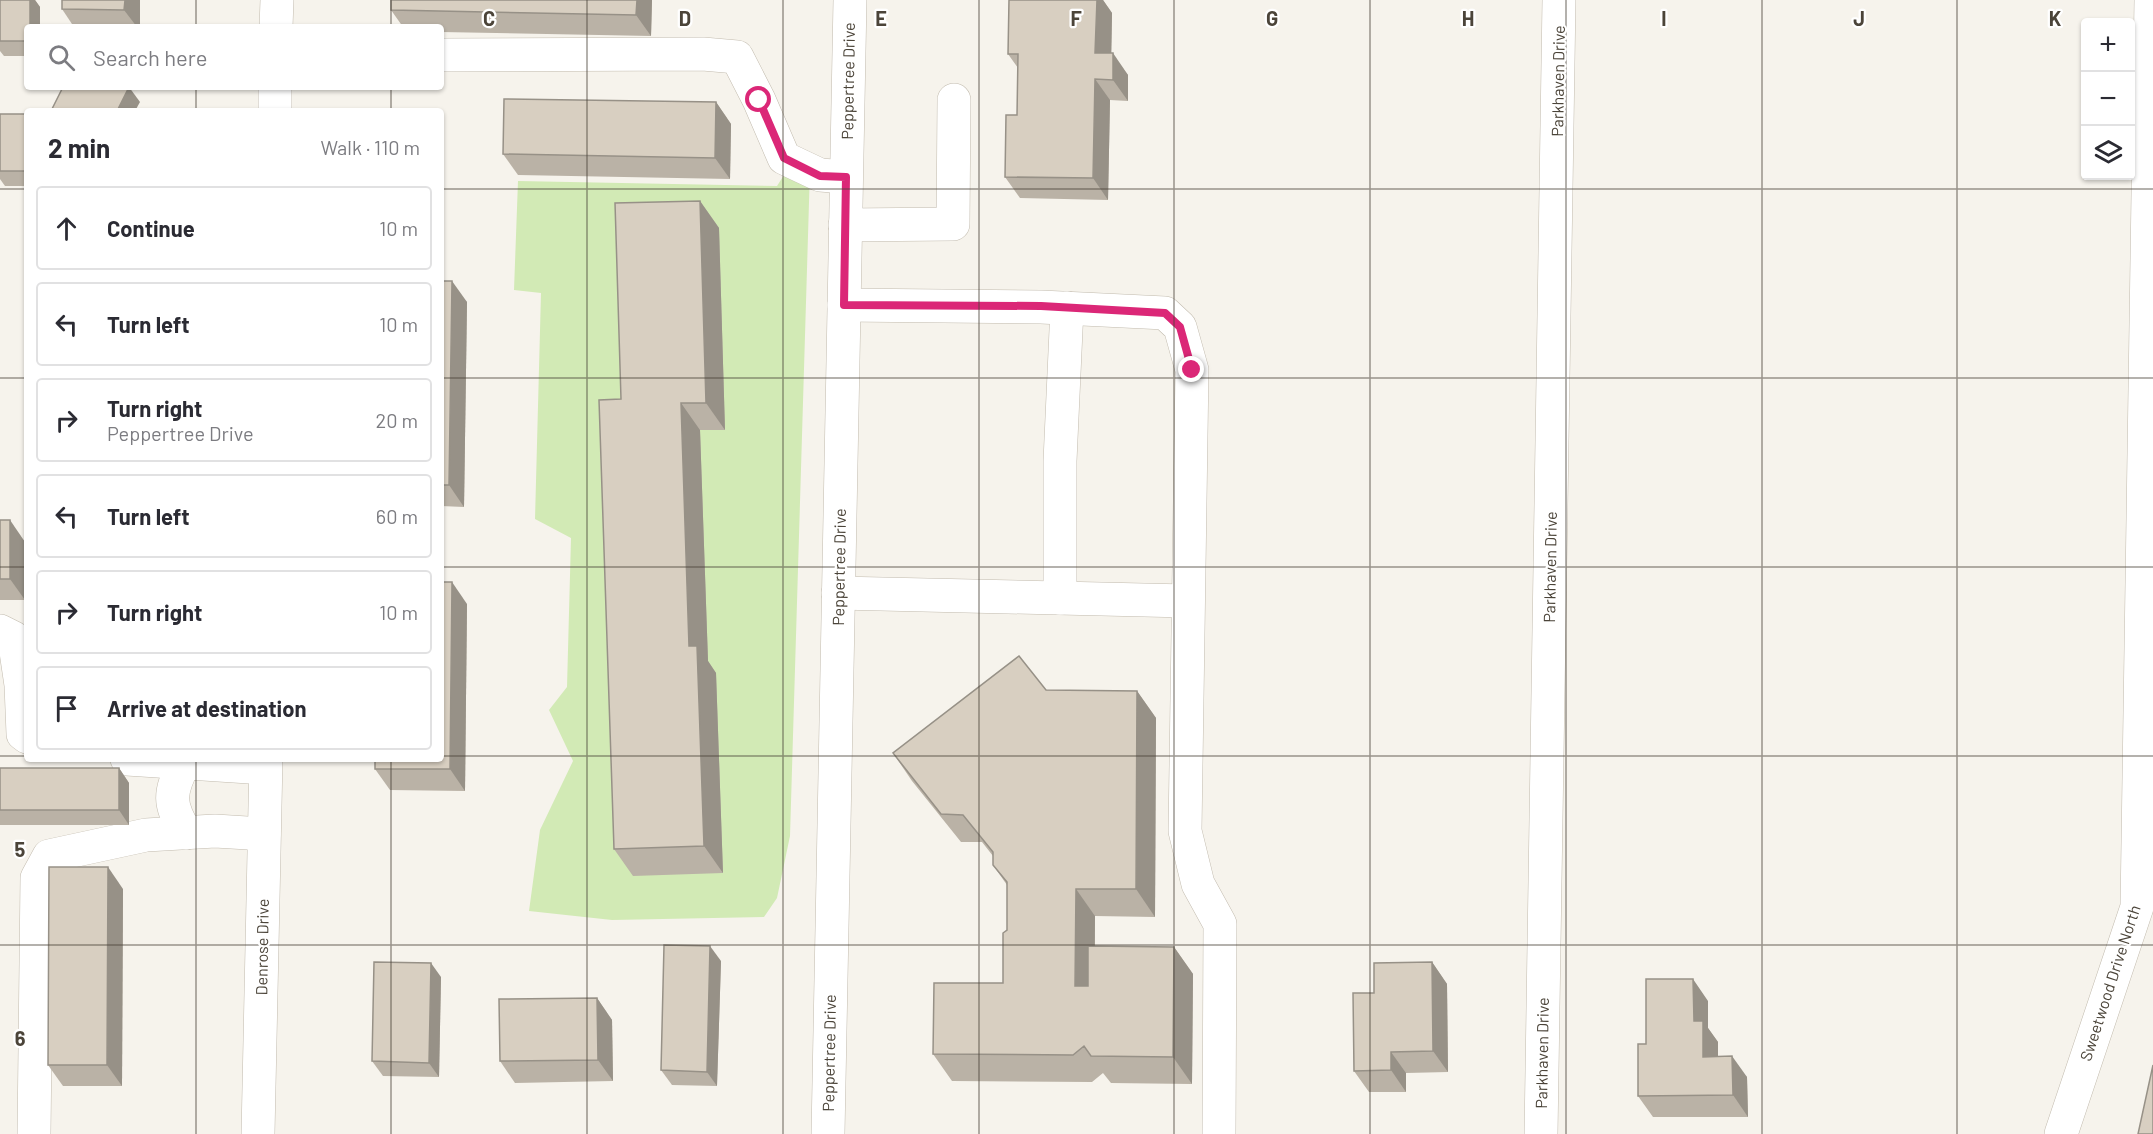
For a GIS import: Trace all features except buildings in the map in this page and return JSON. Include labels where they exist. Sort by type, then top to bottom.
[{"type":"street","points":[[276,24],[277,0]]},
{"type":"street","name":"Peppertree Drive","points":[[828,1134],[850,0]]},
{"type":"street","name":"Parkhaven Drive","points":[[1541,1134],[1559,0]]},
{"type":"street","name":"Sweetwood Drive North","points":[[2061,1134],[2139,948],[2149,408],[2151,0]]},
{"type":"street","points":[[444,55],[704,54],[737,57],[759,100],[784,158],[820,176],[846,177]]},
{"type":"street","points":[[275,90],[275,108]]},
{"type":"street","points":[[845,225],[953,224],[954,100]]},
{"type":"street","points":[[844,305],[1067,308],[1165,313],[1180,327],[1192,370],[1185,831],[1197,884],[1220,924],[1219,1134]]},
{"type":"street","points":[[1060,598],[1060,461],[1067,308]]},
{"type":"street","points":[[838,593],[1187,601]]},
{"type":"street","points":[[0,631],[14,638],[21,685],[24,735]]},
{"type":"street","points":[[161,762],[265,764]]},
{"type":"street","points":[[184,764],[174,783],[171,800],[176,818],[186,832]]},
{"type":"street","name":"Denrose Drive","points":[[258,1134],[265,764]]},
{"type":"street","points":[[34,1134],[37,878],[49,856],[146,835],[215,831],[264,834]]},
{"type":"green space","points":[[793,161],[810,169],[790,836],[777,898],[764,917],[612,920],[529,911],[540,830],[573,761],[549,710],[567,687],[571,538],[535,519],[541,293],[514,290],[518,181],[777,186]]},
{"type":"route","points":[[759,100],[784,158],[820,176],[846,177],[844,305],[1041,306],[1165,313],[1180,327],[1192,370]]}]
